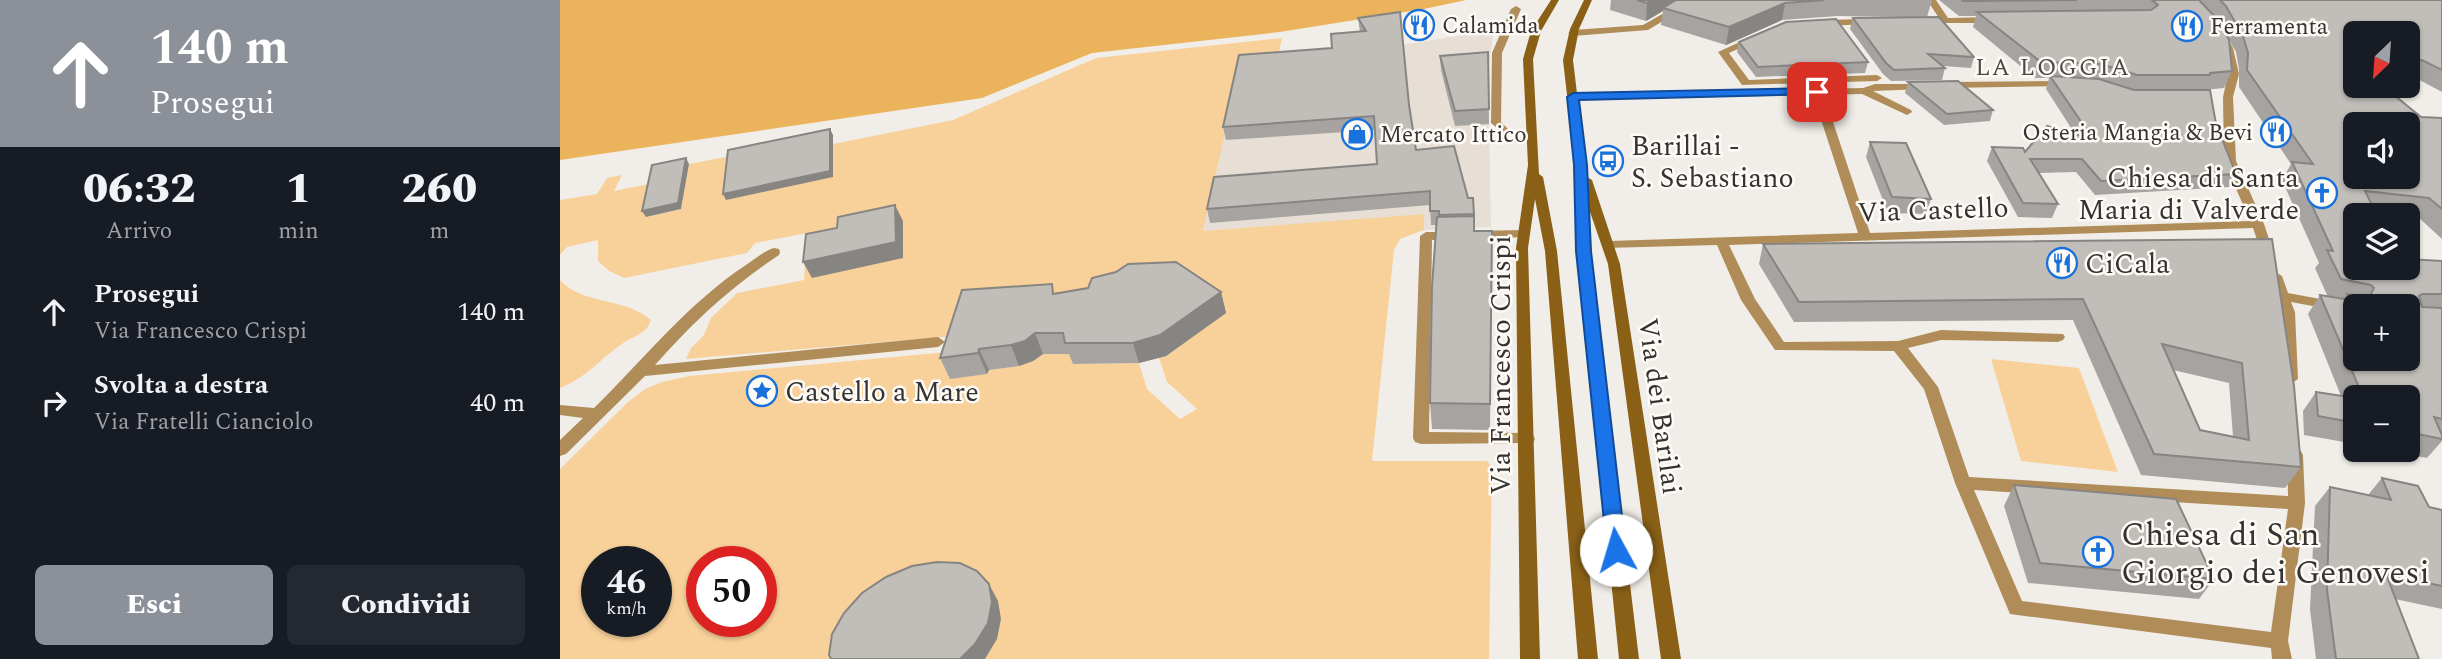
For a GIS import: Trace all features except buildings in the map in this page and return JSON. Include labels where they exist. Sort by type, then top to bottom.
[{"type":"main road","name":"Via Francesco Crispi","points":[[1530,659],[1523,234],[1534,165],[1528,77],[1530,47],[1555,0]]},
{"type":"main road","points":[[1588,0],[1573,33],[1568,60],[1581,165],[1584,251],[1629,659]]},
{"type":"main road","points":[[1534,165],[1551,251],[1588,659]]},
{"type":"main road","name":"Via dei Barilai","points":[[1581,165],[1614,264],[1671,659]]},
{"type":"street","points":[[1573,33],[1645,28],[1694,0]]},
{"type":"street","points":[[1931,0],[1946,21]]},
{"type":"street","points":[[1506,132],[1496,123],[1496,53],[1516,9]]},
{"type":"street","points":[[1919,21],[2002,20]]},
{"type":"street","points":[[1837,22],[1845,33]]},
{"type":"street","points":[[1811,23],[1878,22]]},
{"type":"street","points":[[2211,25],[2223,36],[2231,51],[2226,95],[2230,161],[2258,224],[2288,312],[2292,394]]},
{"type":"street","points":[[1770,31],[1723,52],[1746,83],[2032,83],[2080,86]]},
{"type":"street","points":[[1868,64],[1880,82]]},
{"type":"street","points":[[1864,91],[1880,82]]},
{"type":"street","points":[[1573,97],[1864,91],[1907,112]]},
{"type":"street","points":[[1817,92],[1865,236]]},
{"type":"street","name":"Via Castello","points":[[1609,245],[2258,224]]},
{"type":"street","points":[[1523,234],[1426,236],[1421,438],[1527,439]]},
{"type":"street","points":[[1720,241],[1748,300],[1780,348],[1898,346],[1941,335],[2058,337]]},
{"type":"street","points":[[560,450],[641,371],[673,335],[734,279],[774,253]]},
{"type":"street","points":[[2282,296],[2343,308]]},
{"type":"street","points":[[641,371],[938,342]]},
{"type":"street","points":[[1898,346],[1931,387],[1963,483],[2016,608],[2281,650],[2297,503],[2294,435]]},
{"type":"street","points":[[560,411],[597,414]]},
{"type":"street","points":[[1963,483],[2297,503]]},
{"type":"shaded area","points":[[560,0],[1466,0],[1280,32],[1092,53],[982,98],[560,160]]},
{"type":"shaded area","name":"Mercato Ittico","points":[[1463,35],[1493,35],[1488,73],[1491,227],[1424,230],[1424,215],[1203,231],[1242,57],[1390,47]]},
{"type":"shaded area","points":[[1282,38],[1279,52],[1242,58],[1203,231],[1424,214],[1424,230],[1400,239],[1394,250],[1372,461],[1487,461],[1492,467],[1489,659],[560,659],[560,469],[628,402],[645,389],[662,382],[689,376],[958,351],[951,378],[987,374],[989,370],[1019,366],[1043,354],[1070,354],[1073,364],[1139,363],[1147,389],[1180,419],[1197,409],[1167,382],[1159,358],[1166,356],[1225,313],[686,359],[691,348],[704,335],[711,318],[737,293],[804,280],[807,233],[755,243],[747,253],[624,278],[609,271],[598,261],[598,240],[567,247],[560,255],[560,200],[597,194],[607,178],[622,175],[614,191],[653,183],[647,217],[681,209],[689,164],[731,156],[833,177],[833,144],[953,120],[1096,58]]},
{"type":"shaded area","points":[[560,280],[580,294],[629,308],[651,320],[643,332],[622,344],[578,379],[560,388]]},
{"type":"shaded area","points":[[1991,359],[2079,368],[2118,472],[2021,461]]},
{"type":"place","name":"Calamida","points":[[1419,25]]},
{"type":"place","name":"Ferramenta","points":[[2187,26]]},
{"type":"place","name":"Osteria Mangia & Bevi","points":[[2276,132]]},
{"type":"place","name":"Mercato Ittico","points":[[1357,134]]},
{"type":"place","name":"Barillai - S. Sebastiano","points":[[1608,161]]},
{"type":"place","name":"Chiesa di Santa Maria di Valverde","points":[[2322,193]]},
{"type":"place","name":"CiCala","points":[[2062,263]]},
{"type":"place","name":"Castello a Mare","points":[[762,391]]},
{"type":"place","name":"Chiesa di San Giorgio dei Genovesi","points":[[2098,552]]},
{"type":"district","name":"LA LOGGIA","points":[[2053,67]]},
{"type":"route","points":[[1616,550],[1584,251],[1581,165],[1573,97],[1817,92]]}]
